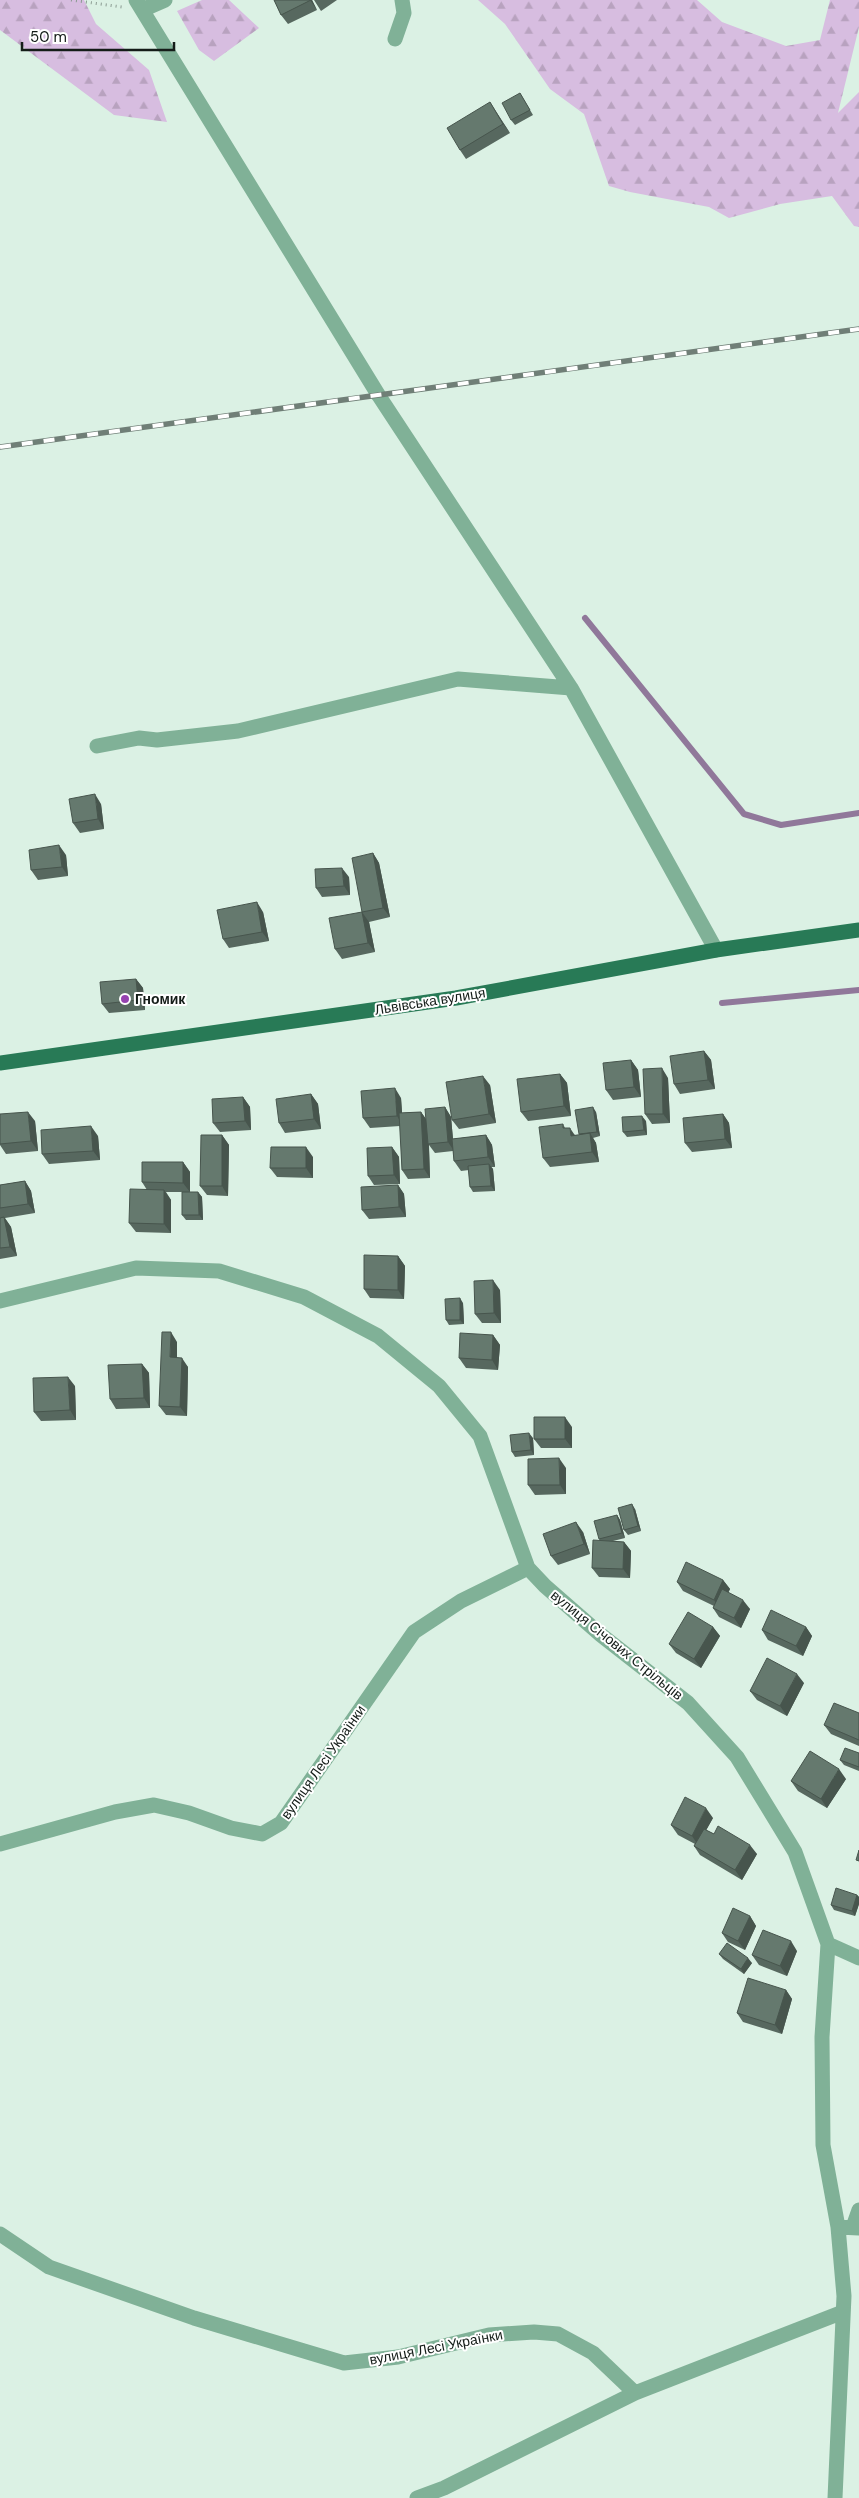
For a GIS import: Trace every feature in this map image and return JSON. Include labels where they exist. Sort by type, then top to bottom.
[{"type":"main road","name":"Львівська вулиця","points":[[0,1063],[456,998],[716,950],[859,930]]},
{"type":"street","points":[[165,0],[139,5],[379,396],[570,688],[716,950]]},
{"type":"street","points":[[395,39],[404,13],[402,0]]},
{"type":"street","points":[[97,746],[139,738],[157,740],[238,730],[458,680],[570,688]]},
{"type":"street","name":"вулиця Січових Стрільців","points":[[0,1301],[136,1268],[219,1271],[304,1297],[378,1336],[439,1386],[480,1436],[528,1568],[545,1586],[601,1635],[688,1703],[737,1757],[795,1852],[828,1944],[822,2037],[823,2145],[850,2227],[843,2312],[835,2498]]},
{"type":"street","name":"вулиця Лесі Українки","points":[[0,1844],[115,1812],[154,1805],[188,1812],[232,1828],[262,1834],[282,1823],[414,1632],[461,1601],[528,1568]]},
{"type":"street","points":[[828,1944],[859,1958]]},
{"type":"street","points":[[850,2227],[859,2210]]},
{"type":"street","name":"вулиця Лесі Українки","points":[[0,2234],[49,2267],[194,2318],[344,2363],[398,2357],[488,2335],[534,2332],[558,2334],[594,2353],[635,2393]]},
{"type":"street","points":[[417,2498],[444,2488],[635,2393],[843,2312]]},
{"type":"path","points":[[70,0],[139,5]]},
{"type":"green space","points":[[0,0],[84,0],[96,24],[149,70],[167,122],[114,115],[0,30]]},
{"type":"green space","points":[[202,0],[229,0],[259,28],[214,61],[199,50],[177,11]]},
{"type":"green space","points":[[478,0],[697,0],[722,22],[786,46],[820,40],[830,0],[859,0],[859,27],[838,113],[859,92],[859,227],[854,226],[832,196],[780,204],[729,218],[709,207],[630,192],[609,186],[584,114],[550,89],[505,24]]},
{"type":"building","points":[[274,0],[311,0],[281,15]]},
{"type":"building","points":[[520,93],[530,110],[511,120],[502,103]]},
{"type":"building","points":[[490,102],[503,124],[460,150],[447,128]]},
{"type":"building","points":[[95,794],[98,819],[73,823],[69,799]]},
{"type":"building","points":[[59,845],[62,867],[31,870],[29,850]]},
{"type":"building","points":[[373,853],[383,908],[362,912],[352,858]]},
{"type":"building","points":[[342,868],[344,886],[316,888],[315,869]]},
{"type":"building","points":[[257,902],[262,932],[223,939],[217,910]]},
{"type":"building","points":[[362,912],[368,943],[335,949],[329,918]]},
{"type":"building","points":[[136,979],[138,1000],[102,1004],[100,982]]},
{"type":"building","points":[[704,1051],[708,1080],[674,1084],[670,1056]]},
{"type":"building","points":[[631,1060],[634,1087],[606,1090],[603,1063]]},
{"type":"building","points":[[662,1068],[663,1114],[645,1114],[643,1069]]},
{"type":"building","points":[[560,1074],[564,1106],[521,1112],[517,1079]]},
{"type":"building","points":[[483,1076],[489,1114],[452,1120],[446,1082]]},
{"type":"building","points":[[395,1088],[397,1116],[363,1118],[361,1091]]},
{"type":"building","points":[[311,1094],[314,1119],[279,1123],[276,1099]]},
{"type":"building","points":[[243,1097],[245,1121],[213,1123],[212,1099]]},
{"type":"building","points":[[445,1107],[448,1142],[428,1144],[425,1109]]},
{"type":"building","points":[[593,1107],[597,1132],[579,1134],[575,1110]]},
{"type":"building","points":[[28,1112],[31,1141],[0,1144],[0,1114]]},
{"type":"building","points":[[421,1112],[424,1169],[402,1170],[399,1113]]},
{"type":"building","points":[[723,1114],[725,1139],[685,1143],[683,1118]]},
{"type":"building","points":[[642,1116],[644,1130],[623,1132],[622,1117]]},
{"type":"building","points":[[563,1124],[563,1128],[570,1128],[571,1136],[590,1133],[592,1152],[543,1158],[539,1127]]},
{"type":"building","points":[[91,1126],[93,1151],[42,1154],[41,1130]]},
{"type":"building","points":[[201,1135],[222,1135],[222,1186],[200,1186]]},
{"type":"building","points":[[486,1135],[488,1157],[454,1161],[452,1139]]},
{"type":"building","points":[[271,1147],[306,1147],[306,1168],[270,1168]]},
{"type":"building","points":[[392,1147],[394,1175],[368,1176],[367,1148]]},
{"type":"building","points":[[142,1162],[183,1162],[183,1183],[142,1182]]},
{"type":"building","points":[[489,1164],[491,1186],[470,1187],[468,1166]]},
{"type":"building","points":[[25,1181],[28,1204],[0,1208],[0,1185]]},
{"type":"building","points":[[398,1185],[399,1207],[362,1210],[361,1187]]},
{"type":"building","points":[[130,1189],[164,1190],[164,1224],[129,1223]]},
{"type":"building","points":[[182,1192],[198,1192],[199,1215],[182,1215]]},
{"type":"building","points":[[4,1217],[10,1247],[0,1248],[0,1218]]},
{"type":"building","points":[[364,1255],[398,1256],[398,1290],[364,1289]]},
{"type":"building","points":[[493,1280],[494,1313],[475,1314],[474,1281]]},
{"type":"building","points":[[460,1298],[460,1320],[446,1320],[445,1299]]},
{"type":"building","points":[[162,1332],[171,1332],[170,1357],[182,1358],[180,1407],[159,1406]]},
{"type":"building","points":[[460,1333],[493,1335],[492,1360],[459,1358]]},
{"type":"building","points":[[142,1364],[144,1398],[110,1399],[108,1365]]},
{"type":"building","points":[[68,1377],[70,1410],[34,1412],[33,1378]]},
{"type":"building","points":[[534,1417],[565,1417],[565,1439],[534,1439]]},
{"type":"building","points":[[529,1433],[531,1450],[512,1452],[510,1435]]},
{"type":"building","points":[[559,1458],[560,1485],[528,1485],[528,1459]]},
{"type":"building","points":[[632,1504],[638,1526],[624,1530],[618,1508]]},
{"type":"building","points":[[617,1515],[622,1533],[599,1539],[594,1521]]},
{"type":"building","points":[[576,1522],[584,1544],[551,1556],[543,1534]]},
{"type":"building","points":[[593,1540],[624,1542],[623,1569],[592,1568]]},
{"type":"building","points":[[686,1562],[723,1580],[714,1600],[677,1582]]},
{"type":"building","points":[[722,1589],[743,1600],[734,1618],[713,1608]]},
{"type":"building","points":[[771,1610],[806,1627],[796,1646],[762,1630]]},
{"type":"building","points":[[688,1612],[713,1627],[694,1659],[669,1644]]},
{"type":"building","points":[[767,1658],[797,1674],[780,1706],[750,1691]]},
{"type":"building","points":[[834,1703],[859,1713],[859,1740],[824,1725]]},
{"type":"building","points":[[845,1748],[859,1753],[859,1767],[840,1760]]},
{"type":"building","points":[[810,1751],[839,1769],[821,1799],[791,1781]]},
{"type":"building","points":[[685,1797],[706,1808],[692,1836],[671,1825]]},
{"type":"building","points":[[718,1826],[750,1845],[735,1870],[694,1846],[704,1829],[714,1834]]},
{"type":"building","points":[[859,1850],[859,1861],[856,1860]]},
{"type":"building","points":[[836,1888],[857,1895],[852,1911],[831,1905]]},
{"type":"building","points":[[733,1908],[750,1916],[738,1941],[722,1933]]},
{"type":"building","points":[[763,1930],[791,1941],[780,1966],[752,1955]]},
{"type":"building","points":[[727,1943],[748,1958],[741,1969],[719,1954]]},
{"type":"building","points":[[748,1978],[786,1990],[775,2025],[737,2013]]},
{"type":"waterway","points":[[585,618],[744,814],[781,825],[859,813]]},
{"type":"waterway","points":[[722,1003],[859,990]]},
{"type":"railway","points":[[0,447],[859,329]]},
{"type":"place","name":"Гномик","points":[[125,999]]}]
